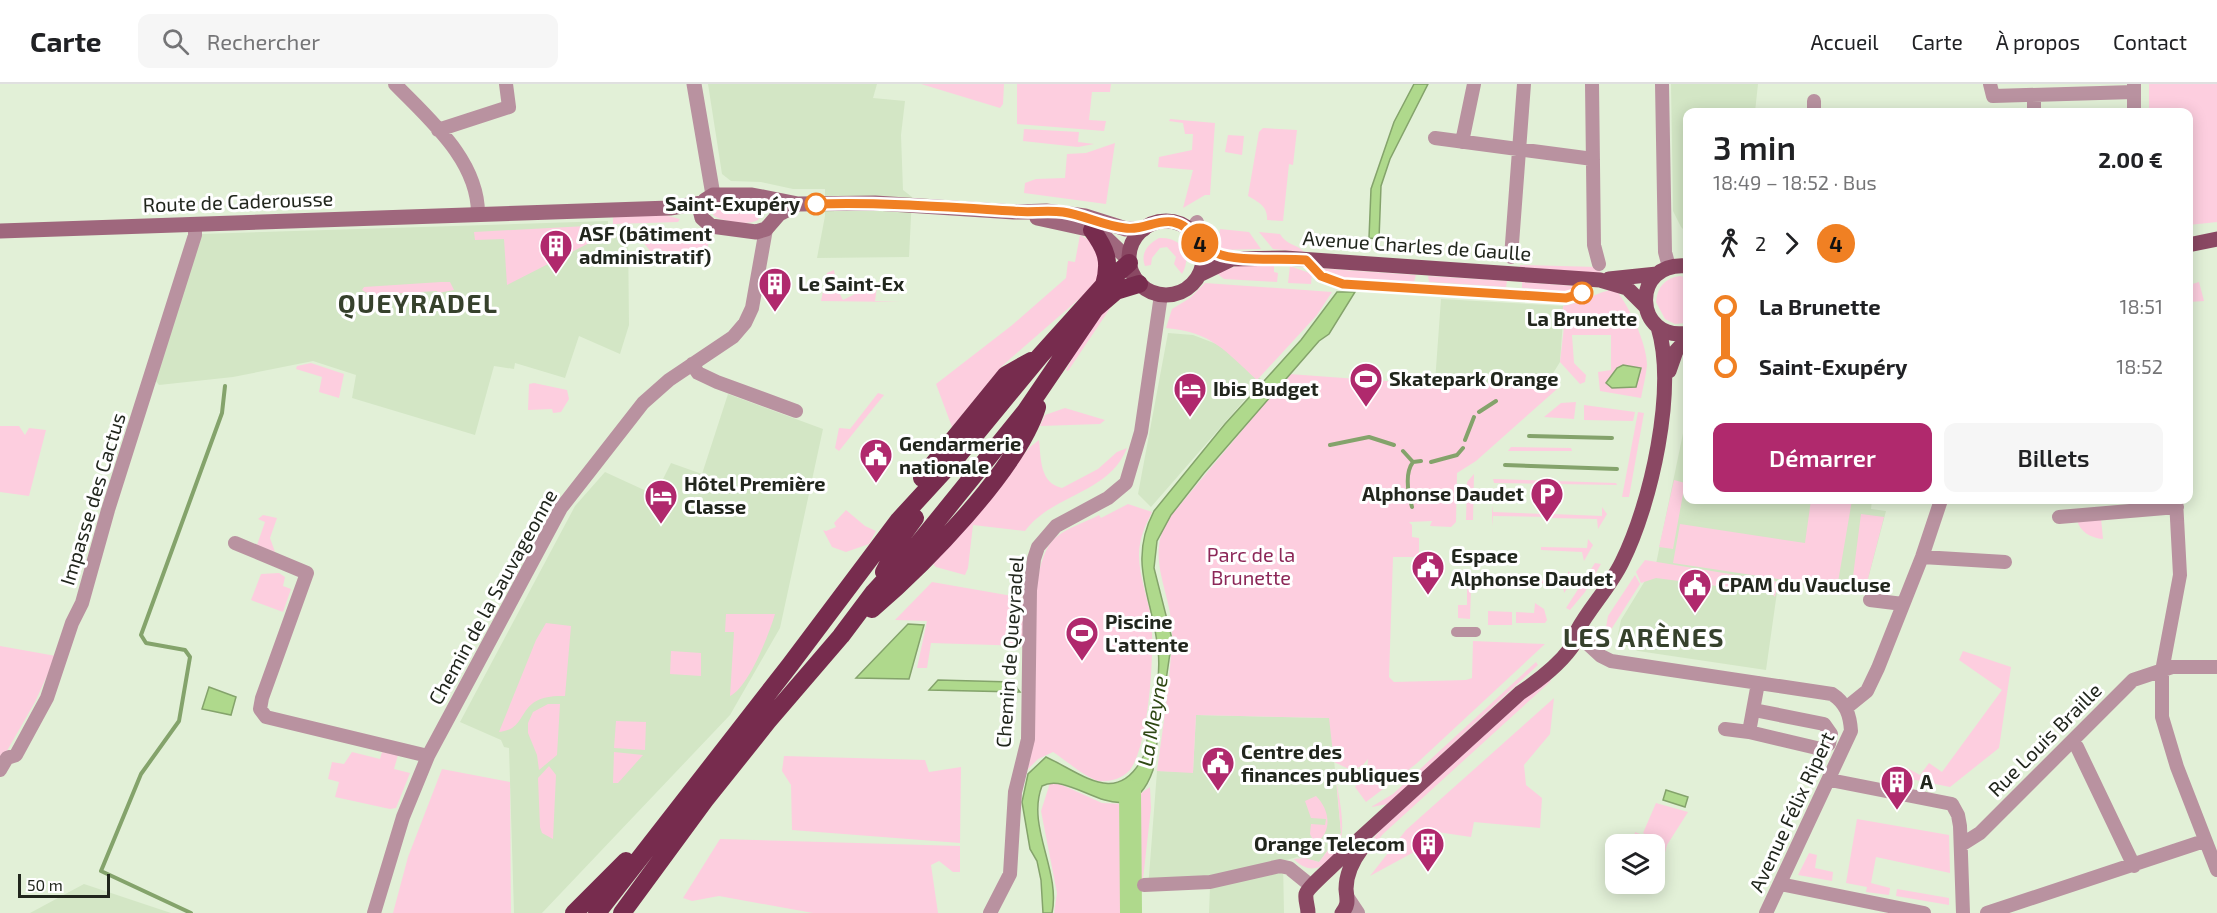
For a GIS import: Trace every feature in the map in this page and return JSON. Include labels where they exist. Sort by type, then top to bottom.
[{"type":"highway","points":[[1092,230],[1107,252],[1108,264],[1104,285]]},
{"type":"highway","points":[[606,913],[698,796],[899,520],[957,458],[1040,356],[1104,285],[1129,262]]},
{"type":"highway","points":[[874,592],[920,543],[1025,412],[1095,309],[1116,291],[1139,284]]},
{"type":"highway","points":[[597,913],[841,636],[910,538],[1077,335]]},
{"type":"highway","points":[[841,636],[900,585],[970,509],[1016,451],[1036,412],[1045,382]]},
{"type":"highway","points":[[874,592],[927,547],[968,495],[1012,446],[1036,412]]},
{"type":"highway","points":[[639,913],[690,820],[698,796]]},
{"type":"highway","points":[[574,913],[698,796]]},
{"type":"highway","points":[[622,913],[690,820]]},
{"type":"main road","points":[[478,215],[706,206],[752,195],[766,200],[798,204],[885,203],[1014,212],[1063,212],[1115,226],[1144,229],[1168,221],[1194,226],[1203,256],[1199,275],[1183,291],[1161,295],[1139,284],[1129,262],[1107,239],[1092,230],[1014,212]]},
{"type":"main road","points":[[766,200],[772,209],[769,224]]},
{"type":"main road","points":[[706,206],[711,226],[756,232],[798,204]]},
{"type":"main road","name":"Route de Caderousse","points":[[0,231],[478,215]]},
{"type":"main road","points":[[1129,262],[1132,243],[1144,229]]},
{"type":"main road","points":[[2193,244],[2217,239]]},
{"type":"main road","name":"Avenue Charles de Gaulle","points":[[1201,246],[1232,259],[1285,258],[1600,280],[1627,288],[1645,306],[1658,327],[1665,350],[1666,379]]},
{"type":"main road","name":"Avenue Charles de Gaulle","points":[[1199,275],[1232,259]]},
{"type":"main road","name":"Avenue Charles de Gaulle","points":[[1600,280],[1683,267]]},
{"type":"main road","points":[[1645,306],[1647,288],[1663,270]]},
{"type":"main road","points":[[1658,327],[1674,334],[1683,333]]},
{"type":"main road","points":[[1309,912],[1305,897],[1315,882],[1520,693],[1548,673],[1573,647],[1576,633],[1615,574],[1639,523],[1653,468],[1666,379],[1676,351],[1683,343]]},
{"type":"main road","points":[[1342,913],[1352,861],[1363,846],[1365,836]]},
{"type":"main road","points":[[1315,882],[1338,880],[1347,894]]},
{"type":"street","points":[[395,84],[438,130],[468,171],[477,192],[478,215]]},
{"type":"street","points":[[438,130],[509,107],[506,84]]},
{"type":"street","points":[[694,84],[706,206]]},
{"type":"street","points":[[1462,142],[1474,84]]},
{"type":"street","points":[[1511,257],[1524,84]]},
{"type":"street","points":[[1592,84],[1594,245],[1599,264]]},
{"type":"street","points":[[1662,84],[1665,252],[1663,270]]},
{"type":"street","points":[[1990,84],[1993,96],[2034,96],[2134,88],[2134,108]]},
{"type":"street","points":[[2034,96],[2034,108]]},
{"type":"street","points":[[1435,138],[1518,151],[1593,159]]},
{"type":"street","name":"Impasse des Cactus","points":[[0,770],[7,758],[15,755],[47,698],[72,623],[82,603],[108,510],[195,235],[195,224]]},
{"type":"street","name":"Chemin de la Sauvageonne","points":[[374,913],[403,817],[428,756],[561,508],[643,403],[692,364],[733,337],[745,323],[752,308],[760,254],[769,224]]},
{"type":"street","points":[[744,231],[760,254]]},
{"type":"street","name":"Chemin de Queyradel","points":[[990,913],[1010,874],[1015,792],[1028,739],[1030,590],[1034,559],[1038,547],[1056,526],[1108,498],[1126,483],[1141,432],[1161,295]]},
{"type":"street","points":[[692,364],[698,373],[717,382],[796,411]]},
{"type":"street","points":[[1576,633],[1601,656],[1611,661],[1832,694],[1846,708],[1867,691],[1922,558],[1940,504]]},
{"type":"street","points":[[2059,517],[2169,504]]},
{"type":"street","points":[[2177,504],[2181,569],[2175,612],[2162,671],[2161,697],[2165,732],[2204,841],[2217,870]]},
{"type":"street","points":[[235,543],[307,573],[262,698],[260,710],[266,717],[428,756]]},
{"type":"street","points":[[1922,558],[2005,562]]},
{"type":"street","points":[[1870,600],[1903,604]]},
{"type":"street","points":[[1456,632],[1476,632]]},
{"type":"street","name":"Rue Louis Braille","points":[[1961,845],[1980,833],[2133,680],[2172,667],[2217,667]]},
{"type":"street","points":[[1749,732],[1758,683]]},
{"type":"street","name":"Avenue Félix Ripert","points":[[1766,913],[1851,731],[1846,708]]},
{"type":"street","points":[[1725,729],[1749,732],[1821,749],[1829,744],[1831,735],[1824,723],[1754,710]]},
{"type":"street","points":[[2072,741],[2077,747],[2134,866]]},
{"type":"street","points":[[1830,780],[1947,801],[1956,809],[1960,826],[1964,913]]},
{"type":"street","points":[[1988,913],[2204,841]]},
{"type":"street","points":[[1144,885],[1210,882],[1280,866],[1289,868],[1315,882]]},
{"type":"street","points":[[1780,884],[1924,913]]},
{"type":"street","points":[[1347,894],[1358,913]]},
{"type":"shaded area","points":[[708,84],[877,84],[873,98],[905,101],[901,135],[903,190],[912,197],[909,257],[817,258],[825,216],[825,189],[793,189],[761,182],[731,181],[722,174]]},
{"type":"shaded area","points":[[1671,84],[1758,84],[1755,108],[1683,108],[1683,229],[1673,211]]},
{"type":"shaded area","points":[[608,221],[608,230],[628,230],[629,325],[620,354],[579,336],[565,378],[515,363],[514,369],[494,366],[475,435],[352,398],[356,375],[313,361],[233,377],[159,385],[155,380],[201,234]]},
{"type":"shaded area","points":[[1441,299],[1564,306],[1560,362],[1547,383],[1435,382]]},
{"type":"shaded area","name":"Ibis Budget","points":[[1168,333],[1193,335],[1227,348],[1262,380],[1151,507],[1138,494]]},
{"type":"shaded area","points":[[728,394],[823,429],[780,628],[730,715],[542,913],[514,913],[509,748],[504,747],[501,740],[460,722],[575,506],[605,472],[655,495],[671,463],[702,474]]},
{"type":"shaded area","points":[[1683,433],[1683,504],[1872,504],[1871,509],[1886,511],[1864,594],[1656,564]]},
{"type":"shaded area","points":[[1651,571],[1778,585],[1766,670],[1638,651],[1621,644],[1618,634],[1621,620]]},
{"type":"shaded area","points":[[1196,715],[1330,718],[1341,833],[1319,862],[1297,857],[1283,861],[1284,913],[1209,913],[1210,887],[1148,889],[1157,771],[1193,772]]},
{"type":"shaded area","points":[[84,884],[171,913],[30,913]]},
{"type":"green space","points":[[921,84],[1004,84],[1003,104],[1000,108]]},
{"type":"green space","points":[[1017,84],[1111,84],[1110,92],[1092,92],[1089,120],[1106,121],[1104,131],[1017,124]]},
{"type":"green space","points":[[2149,84],[2217,84],[2217,222],[2193,225],[2193,108],[2149,108]]},
{"type":"green space","points":[[1170,119],[1215,123],[1210,195],[1205,195],[1183,208],[1193,170],[1158,167],[1159,157],[1192,150],[1193,134],[1185,134],[1183,123],[1169,121]]},
{"type":"green space","points":[[1263,128],[1297,130],[1293,165],[1289,164],[1283,221],[1267,220],[1264,208],[1248,196],[1259,132]]},
{"type":"green space","points":[[1024,129],[1079,132],[1078,142],[1094,144],[1078,147],[1023,141]]},
{"type":"green space","points":[[1228,135],[1244,136],[1242,155],[1225,152]]},
{"type":"green space","points":[[1115,143],[1106,204],[1024,193],[1025,183],[1036,179],[1065,178],[1067,154],[1086,153]]},
{"type":"green space","points":[[720,206],[757,206],[761,213],[758,220],[754,222],[723,220],[713,215],[715,208]]},
{"type":"green space","points":[[664,215],[680,219],[678,222],[613,224],[613,217]]},
{"type":"green space","points":[[605,225],[601,237],[507,285],[504,239],[475,240],[474,232]]},
{"type":"green space","points":[[685,229],[708,242],[708,253],[704,257],[655,257],[643,242],[630,242],[629,230]]},
{"type":"green space","points":[[1220,229],[1249,232],[1261,249],[1218,250]]},
{"type":"green space","points":[[1259,232],[1280,234],[1304,252],[1273,249]]},
{"type":"green space","points":[[1080,235],[1089,240],[1102,254],[1098,279],[1087,292],[1002,366],[952,427],[936,384],[1011,326],[1066,278],[1068,261],[1075,262]]},
{"type":"green space","points":[[1159,238],[1174,240],[1183,248],[1186,260],[1182,274],[1174,264],[1176,257],[1167,247],[1160,248],[1152,258],[1151,265],[1145,266],[1146,249]]},
{"type":"green space","points":[[1274,265],[1274,272],[1278,273],[1277,282],[1224,279],[1215,272],[1239,266]]},
{"type":"green space","points":[[1520,265],[1597,267],[1601,273],[1520,269]]},
{"type":"green space","points":[[1290,266],[1312,274],[1311,284],[1288,283]]},
{"type":"green space","points":[[1320,268],[1416,275],[1414,282],[1347,278],[1343,280],[1318,271]]},
{"type":"green space","points":[[834,270],[836,281],[834,283],[843,300],[867,288],[867,285],[896,288],[877,287],[875,301],[900,302],[821,301],[827,273]]},
{"type":"green space","points":[[1428,276],[1507,281],[1506,287],[1429,282]]},
{"type":"green space","points":[[1683,277],[1683,323],[1675,324],[1665,319],[1656,302],[1658,292],[1670,279]]},
{"type":"green space","points":[[450,282],[454,290],[438,293],[437,291],[370,295],[362,290],[364,287]]},
{"type":"green space","points":[[1522,282],[1587,287],[1563,295],[1561,291],[1522,288]]},
{"type":"green space","points":[[2199,282],[2204,301],[2193,302],[2193,284]]},
{"type":"green space","points":[[1205,283],[1332,292],[1317,315],[1257,380],[1226,352],[1207,339],[1182,330],[1166,328],[1172,309],[1190,298]]},
{"type":"green space","points":[[1615,289],[1631,315],[1644,347],[1647,365],[1641,398],[1600,391],[1598,372],[1611,370],[1611,335],[1572,335],[1574,363],[1586,375],[1585,382],[1580,384],[1560,362],[1565,318],[1562,318],[1563,306]]},
{"type":"green space","points":[[1117,298],[1068,371],[1066,370],[1092,321]]},
{"type":"green space","points":[[311,363],[344,374],[339,398],[319,392],[322,377],[296,369],[297,366]]},
{"type":"green space","name":"Parc de la Brunette","points":[[1289,374],[1399,382],[1551,385],[1557,389],[1476,461],[1457,473],[1456,522],[1451,527],[1430,526],[1432,521],[1409,522],[1412,525],[1412,537],[1419,538],[1419,557],[1393,557],[1389,677],[1394,682],[1466,680],[1472,678],[1473,641],[1545,644],[1416,764],[1366,802],[1355,787],[1367,772],[1368,759],[1362,766],[1351,770],[1334,762],[1329,718],[1196,715],[1193,773],[1157,771],[1172,638],[1169,606],[1159,562],[1162,533],[1169,518]]},
{"type":"green space","points":[[529,384],[567,390],[569,399],[561,412],[553,413],[552,409],[528,410]]},
{"type":"green space","points":[[878,393],[884,395],[839,451],[835,448],[839,428],[850,429]]},
{"type":"green space","points":[[1576,402],[1574,419],[1544,417],[1561,403]]},
{"type":"green space","points":[[1584,405],[1635,412],[1633,421],[1584,420]]},
{"type":"green space","points":[[1065,408],[1105,420],[1100,424],[1040,426],[1045,415]]},
{"type":"green space","points":[[1638,412],[1644,413],[1629,497],[1622,497]]},
{"type":"green space","points":[[0,426],[19,426],[25,435],[29,428],[46,430],[29,496],[0,492]]},
{"type":"green space","points":[[1039,440],[1043,470],[1049,481],[1062,488],[1098,469],[1117,452],[1127,448],[1119,463],[1107,475],[1094,485],[1050,509],[1025,531],[973,525],[968,568],[965,575],[936,567],[933,564],[1030,447]]},
{"type":"green space","points":[[1511,447],[1571,448],[1572,451],[1508,451]]},
{"type":"green space","points":[[1474,474],[1473,520],[1466,520],[1467,482]]},
{"type":"green space","points":[[1493,479],[1616,483],[1617,485],[1494,483]]},
{"type":"green space","points":[[1674,480],[1683,482],[1673,549],[1659,547]]},
{"type":"green space","points":[[1128,504],[1152,512],[1139,549],[1140,571],[1151,618],[1152,652],[1146,721],[1136,759],[1126,774],[1107,781],[1088,777],[1053,752],[1038,759],[1027,770],[1032,746],[1034,716],[1037,583],[1043,557],[1054,539],[1063,532],[1099,515],[1101,518]]},
{"type":"green space","points":[[1810,504],[1851,504],[1837,588],[1673,563],[1680,524],[1805,543]]},
{"type":"green space","points":[[1492,505],[1493,512],[1547,514],[1547,517],[1493,516],[1492,526]]},
{"type":"green space","points":[[1602,507],[1607,514],[1598,529],[1597,519],[1551,518],[1552,514],[1602,516]]},
{"type":"green space","points":[[846,510],[865,526],[876,531],[869,544],[846,552],[832,547],[823,530],[836,527],[834,523]]},
{"type":"green space","points":[[1861,514],[1884,517],[1864,594],[1851,592]]},
{"type":"green space","points":[[263,515],[277,518],[270,538],[275,552],[257,545],[265,522],[258,519]]},
{"type":"green space","points":[[2101,518],[2103,539],[2087,534],[2077,520]]},
{"type":"green space","points":[[1588,539],[1593,545],[1584,561],[1582,552],[1541,550],[1541,547],[1587,548]]},
{"type":"green space","points":[[1645,560],[1778,582],[1775,597],[1771,593],[1656,578],[1641,583],[1636,572]]},
{"type":"green space","points":[[1595,563],[1601,564],[1585,592],[1570,610],[1566,608]]},
{"type":"green space","points":[[1568,571],[1575,577],[1564,593],[1563,584],[1531,583],[1531,580],[1568,581]]},
{"type":"green space","points":[[279,573],[285,577],[283,586],[291,589],[283,612],[251,600],[261,574]]},
{"type":"green space","points":[[1635,575],[1640,584],[1608,634],[1605,633],[1608,616]]},
{"type":"green space","points":[[932,582],[1024,598],[1025,646],[931,643],[927,668],[917,668],[927,621],[895,620]]},
{"type":"green space","points":[[1467,587],[1471,587],[1470,619],[1458,618],[1458,605],[1467,605]]},
{"type":"green space","points":[[1535,603],[1544,609],[1547,620],[1545,623],[1516,623],[1516,612],[1534,613]]},
{"type":"green space","points":[[1488,611],[1512,612],[1512,625],[1488,625]]},
{"type":"green space","points":[[726,614],[775,614],[751,671],[737,691],[730,696],[734,632],[725,632]]},
{"type":"green space","points":[[546,623],[571,626],[565,696],[537,700],[516,725],[509,730],[499,732],[536,640]]},
{"type":"green space","points":[[0,646],[56,656],[35,702],[0,763]]},
{"type":"green space","points":[[671,651],[701,653],[701,676],[670,674]]},
{"type":"green space","points":[[1963,651],[2011,667],[1999,748],[1950,787],[1901,777],[1907,768],[1920,775],[1929,763],[1942,772],[2002,690],[1959,660]]},
{"type":"green space","points":[[1536,662],[1538,665],[1388,804],[1371,807],[1393,794]]},
{"type":"green space","points":[[1547,677],[1551,681],[1383,834],[1360,862],[1361,853],[1384,826]]},
{"type":"green space","points":[[1554,698],[1550,734],[1524,765],[1526,785],[1542,798],[1540,828],[1474,822],[1471,837],[1437,832],[1436,840],[1370,876],[1406,830]]},
{"type":"green space","points":[[548,704],[560,704],[557,755],[539,770],[537,755],[528,733],[528,723],[533,712]]},
{"type":"green space","points":[[616,721],[646,722],[645,750],[614,748]]},
{"type":"green space","points":[[352,752],[380,759],[382,752],[398,755],[394,769],[410,773],[396,808],[390,809],[335,797],[339,782],[328,779],[332,762],[344,764]]},
{"type":"green space","points":[[614,752],[643,755],[618,783],[613,783]]},
{"type":"green space","points":[[784,756],[925,760],[929,772],[961,767],[960,843],[792,830],[791,785],[782,771]]},
{"type":"green space","points":[[549,766],[556,775],[553,839],[542,833],[540,827],[538,778]]},
{"type":"green space","points":[[442,769],[510,782],[511,913],[393,913],[408,857]]},
{"type":"green space","points":[[1336,778],[1342,815],[1341,839],[1330,860],[1316,868],[1305,867],[1294,859],[1305,858],[1319,862],[1341,833]]},
{"type":"green space","points":[[1051,780],[1102,803],[1125,804],[1150,787],[1151,808],[1143,879],[1127,891],[1126,913],[1054,913],[1057,893],[1041,811]]},
{"type":"green space","points":[[1316,796],[1327,814],[1328,821],[1325,833],[1315,844],[1310,834],[1311,824],[1325,825],[1326,819],[1311,818],[1305,801]]},
{"type":"green space","points":[[1656,803],[1688,812],[1667,845],[1665,834],[1643,833]]},
{"type":"green space","points":[[1857,819],[1949,835],[1950,873],[1876,857],[1871,883],[1890,888],[1889,895],[1866,892],[1867,887],[1846,883]]},
{"type":"green space","points":[[720,839],[960,846],[960,872],[953,872],[939,861],[931,865],[938,913],[813,913],[719,896],[692,901],[683,898]]},
{"type":"green space","points":[[1809,853],[1817,855],[1815,868],[1833,872],[1832,881],[1798,875]]},
{"type":"green space","points":[[1897,889],[1949,898],[1949,905],[1896,896]]},
{"type":"water","points":[[1414,84],[1428,84],[1390,159],[1381,186],[1379,239],[1369,238],[1371,189],[1394,122]]},
{"type":"water","name":"La Meyne","points":[[1337,292],[1355,292],[1329,334],[1319,341],[1204,473],[1171,515],[1157,541],[1154,568],[1172,639],[1153,770],[1142,791],[1130,800],[1116,802],[1100,799],[1070,786],[1055,783],[1042,786],[1038,801],[1038,817],[1052,881],[1053,897],[1052,913],[1043,913],[1041,880],[1037,861],[1030,849],[1022,802],[1028,774],[1046,757],[1086,778],[1099,782],[1111,783],[1123,780],[1134,771],[1144,755],[1155,702],[1159,663],[1142,564],[1146,530],[1154,511],[1225,424],[1301,340]]},
{"type":"water","points":[[1623,365],[1641,368],[1636,387],[1612,388],[1606,383],[1617,368]]},
{"type":"water","points":[[908,624],[924,625],[909,679],[856,678]]},
{"type":"water","points":[[938,680],[1012,682],[1020,692],[929,690]]},
{"type":"water","points":[[209,687],[236,697],[231,715],[202,709]]},
{"type":"water","points":[[1666,790],[1688,797],[1685,807],[1663,800]]},
{"type":"waterway","points":[[191,913],[101,871],[141,774],[179,721],[190,657],[185,650],[146,643],[141,635],[222,413],[225,386]]},
{"type":"waterway","points":[[1479,412],[1496,401]]},
{"type":"waterway","points":[[1465,440],[1474,417]]},
{"type":"waterway","points":[[1529,436],[1612,438]]},
{"type":"waterway","points":[[1330,445],[1369,437],[1394,445]]},
{"type":"waterway","points":[[1431,462],[1457,455],[1463,448]]},
{"type":"waterway","points":[[1403,451],[1413,462]]},
{"type":"waterway","points":[[1412,507],[1408,490],[1408,472],[1413,462],[1421,461]]},
{"type":"waterway","points":[[1505,465],[1617,469]]},
{"type":"waterway","points":[[1130,791],[1131,913]]},
{"type":"bus line","name":"4","points":[[816,204],[914,204],[1014,212],[1063,212],[1085,216],[1115,226],[1144,229],[1152,224],[1168,221],[1191,231],[1201,246],[1232,259],[1272,257],[1306,260],[1321,276],[1343,284],[1566,298],[1582,293]]},
{"type":"place","name":"Saint-Exupéry","points":[[816,204]]},
{"type":"place","name":"ASF (bâtiment administratif)","points":[[556,275]]},
{"type":"place","name":"La Brunette","points":[[1582,293]]},
{"type":"place","name":"Le Saint-Ex","points":[[775,313]]},
{"type":"place","name":"Skatepark Orange","points":[[1366,408]]},
{"type":"place","name":"Ibis Budget","points":[[1190,418]]},
{"type":"place","name":"Gendarmerie nationale","points":[[876,484]]},
{"type":"place","name":"Alphonse Daudet","points":[[1547,523]]},
{"type":"place","name":"Hôtel Première Classe","points":[[661,525]]},
{"type":"place","name":"Espace Alphonse Daudet","points":[[1428,596]]},
{"type":"place","name":"CPAM du Vaucluse","points":[[1695,614]]},
{"type":"place","name":"Piscine L'attente","points":[[1082,662]]},
{"type":"place","name":"Centre des finances publiques","points":[[1218,792]]},
{"type":"place","name":"A","points":[[1897,811]]},
{"type":"place","name":"Orange Telecom","points":[[1428,873]]},
{"type":"district","name":"QUEYRADEL","points":[[418,304]]},
{"type":"district","name":"LES ARÈNES","points":[[1644,638]]}]
